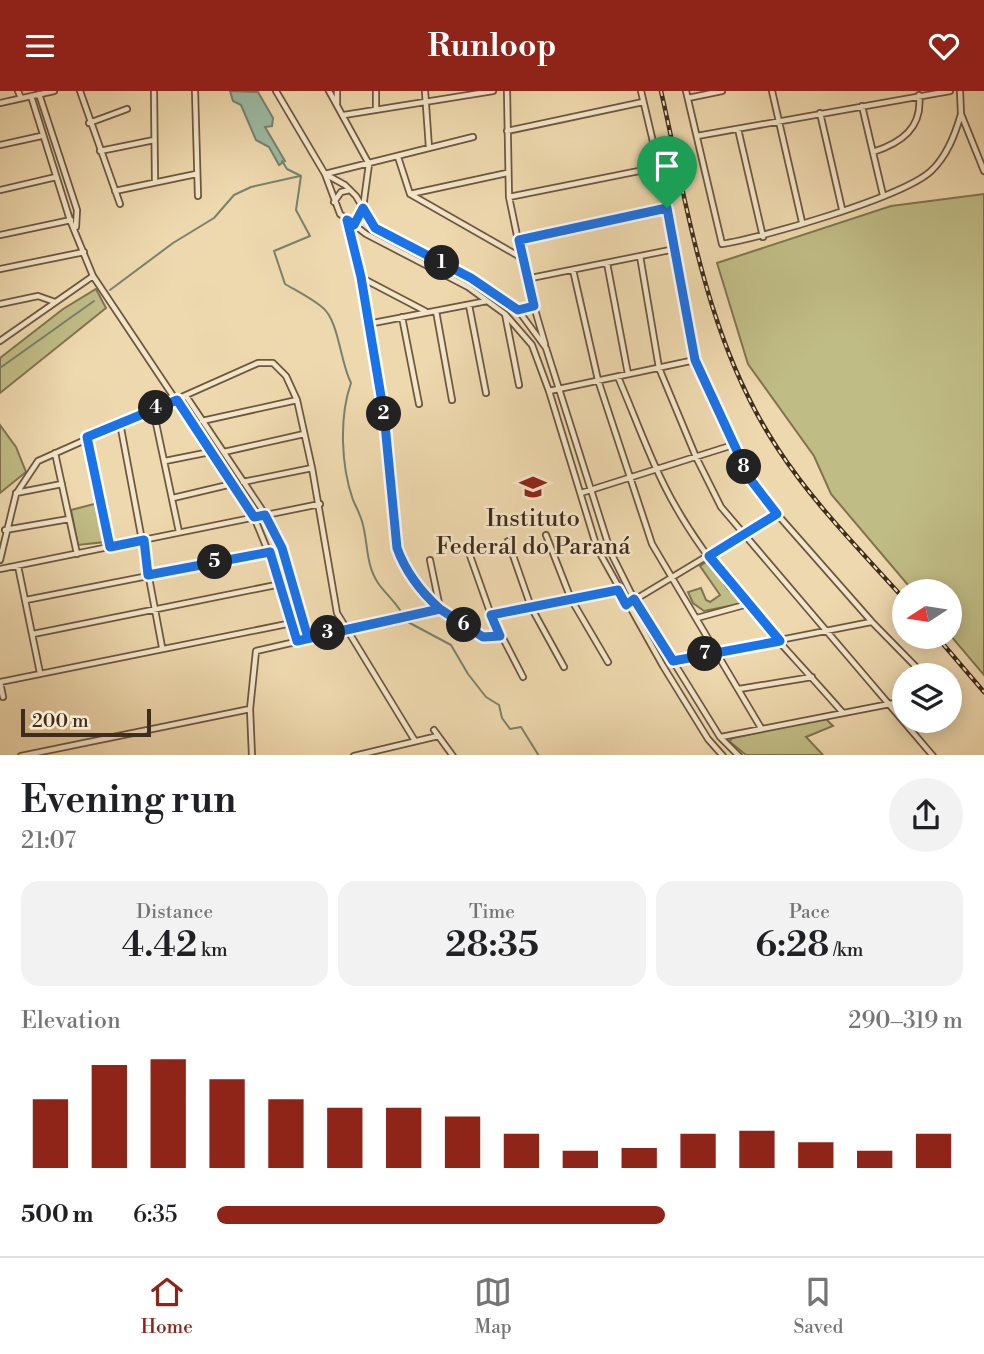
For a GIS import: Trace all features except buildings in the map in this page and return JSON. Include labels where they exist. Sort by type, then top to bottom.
[{"type":"street","points":[[18,91],[21,98]]},
{"type":"street","points":[[0,103],[54,91]]},
{"type":"street","points":[[80,91],[89,123],[120,204]]},
{"type":"street","points":[[154,91],[155,181]]},
{"type":"street","points":[[195,91],[195,174],[198,196]]},
{"type":"street","points":[[276,91],[326,174],[334,203],[347,220],[366,234],[468,287],[489,301],[505,314],[532,345],[549,391],[597,548],[626,605],[708,739],[723,755]]},
{"type":"street","points":[[329,91],[369,164],[363,208],[354,225],[354,241]]},
{"type":"street","points":[[337,91],[337,104]]},
{"type":"street","points":[[376,91],[376,110]]},
{"type":"street","points":[[425,91],[429,148]]},
{"type":"street","points":[[344,115],[466,93],[493,91]]},
{"type":"street","points":[[507,91],[509,197],[526,279],[589,491],[611,554],[634,599],[720,737],[739,755]]},
{"type":"street","points":[[641,91],[659,167],[695,360],[733,445],[750,479],[777,514],[872,622],[912,663]]},
{"type":"street","points":[[686,91],[722,244],[763,237],[909,186],[938,163],[951,143],[961,114]]},
{"type":"street","points":[[688,98],[722,91]]},
{"type":"street","points":[[772,91],[802,222]]},
{"type":"street","points":[[697,136],[950,91]]},
{"type":"street","points":[[960,91],[961,114],[984,171]]},
{"type":"street","points":[[39,94],[77,210],[73,219]]},
{"type":"street","points":[[873,152],[898,143],[911,130],[917,119],[919,95]]},
{"type":"street","points":[[31,96],[41,136],[93,276],[254,517],[270,552],[297,641]]},
{"type":"street","points":[[507,131],[643,102]]},
{"type":"street","points":[[862,106],[883,195]]},
{"type":"street","points":[[89,123],[127,109]]},
{"type":"street","points":[[820,113],[842,209]]},
{"type":"street","points":[[738,129],[763,237]]},
{"type":"street","points":[[0,145],[41,136]]},
{"type":"street","points":[[326,174],[473,137]]},
{"type":"street","points":[[100,151],[154,140]]},
{"type":"street","points":[[398,156],[410,194],[522,258]]},
{"type":"street","points":[[509,197],[659,167]]},
{"type":"street","points":[[410,194],[507,173]]},
{"type":"street","points":[[115,191],[195,174]]},
{"type":"street","points":[[326,174],[350,190],[375,228],[471,278],[518,310],[546,348]]},
{"type":"street","points":[[0,190],[56,177]]},
{"type":"street","points":[[334,203],[338,194],[350,190]]},
{"type":"street","points":[[519,240],[667,208]]},
{"type":"street","points":[[0,235],[73,219]]},
{"type":"street","points":[[347,220],[361,277],[384,414],[397,548],[402,562],[424,594],[440,609],[483,637],[500,636]]},
{"type":"street","points":[[354,241],[356,236],[366,234]]},
{"type":"street","points":[[526,279],[675,249]]},
{"type":"street","points":[[0,269],[85,252]]},
{"type":"street","points":[[640,256],[659,368],[696,457],[721,506],[742,534],[933,755]]},
{"type":"street","points":[[607,263],[628,375]]},
{"type":"street","points":[[573,270],[598,380],[652,544],[761,729]]},
{"type":"street","points":[[0,341],[93,276]]},
{"type":"street","points":[[361,277],[426,312]]},
{"type":"street","points":[[0,304],[38,296],[55,302]]},
{"type":"street","points":[[368,324],[489,301]]},
{"type":"street","points":[[469,305],[486,393]]},
{"type":"street","points":[[518,310],[534,306]]},
{"type":"street","points":[[436,311],[452,400]]},
{"type":"street","points":[[505,314],[519,385]]},
{"type":"street","points":[[402,317],[419,404]]},
{"type":"street","points":[[549,391],[695,360]]},
{"type":"street","points":[[0,560],[5,530],[16,493],[38,461],[87,437],[268,361],[286,376],[297,400],[320,504],[333,599],[345,629],[415,741]]},
{"type":"street","points":[[618,377],[677,510],[709,556],[748,604],[843,713]]},
{"type":"street","points":[[186,396],[265,515],[282,548],[308,638]]},
{"type":"street","points":[[202,421],[297,400]]},
{"type":"street","points":[[153,409],[179,532]]},
{"type":"street","points":[[120,423],[162,647]]},
{"type":"street","points":[[223,452],[304,434]]},
{"type":"street","points":[[87,437],[110,547]]},
{"type":"street","points":[[580,493],[733,445]]},
{"type":"street","points":[[165,461],[210,452]]},
{"type":"street","points":[[55,453],[77,554]]},
{"type":"street","points":[[243,482],[312,468]]},
{"type":"street","points":[[16,493],[62,484]]},
{"type":"street","points":[[173,498],[232,484]]},
{"type":"street","points":[[0,569],[320,504]]},
{"type":"street","points":[[626,605],[777,514]]},
{"type":"street","points":[[5,530],[69,519]]},
{"type":"street","points":[[546,535],[571,599],[608,662]]},
{"type":"street","points":[[508,541],[531,607],[564,667]]},
{"type":"street","points":[[468,550],[500,636],[523,677]]},
{"type":"street","points":[[26,600],[270,552]]},
{"type":"street","points":[[430,560],[440,609]]},
{"type":"street","points":[[18,566],[40,673]]},
{"type":"street","points":[[33,634],[281,585]]},
{"type":"street","points":[[491,615],[618,590]]},
{"type":"street","points":[[697,618],[748,604]]},
{"type":"street","points":[[252,755],[250,709],[256,651],[440,609]]},
{"type":"street","points":[[673,661],[872,622]]},
{"type":"street","points":[[3,697],[0,682],[162,647],[292,623]]},
{"type":"street","points":[[739,689],[812,677]]},
{"type":"street","points":[[720,737],[892,703]]},
{"type":"street","points":[[21,755],[250,709]]},
{"type":"street","points":[[434,730],[453,755]]},
{"type":"street","points":[[354,755],[438,736]]},
{"type":"shaded area","points":[[230,91],[258,92],[273,118],[272,126],[265,127],[285,161],[279,165],[269,147],[256,140],[241,105],[233,101]]},
{"type":"shaded area","points":[[984,194],[984,675],[962,649],[962,579],[903,579],[831,494],[814,456],[748,364],[717,263],[891,206]]},
{"type":"shaded area","points":[[96,289],[106,308],[0,393],[0,358],[63,309]]},
{"type":"shaded area","points":[[0,425],[16,447],[26,472],[0,493]]},
{"type":"shaded area","points":[[98,503],[105,542],[78,545],[71,510]]},
{"type":"shaded area","points":[[708,561],[727,588],[735,591],[744,603],[704,611],[693,603],[688,592],[701,588],[706,600],[710,602],[720,595],[700,566]]},
{"type":"shaded area","points":[[825,718],[833,726],[806,737],[823,755],[746,755],[729,741],[733,738]]},
{"type":"waterway","points":[[282,161],[287,169],[301,176],[296,210],[310,236],[274,251],[285,284],[322,307],[328,313],[336,331],[351,383],[343,426],[346,472],[362,522],[374,576],[406,621],[451,645],[486,697],[499,705],[502,718],[510,729],[521,727],[538,755]]},
{"type":"waterway","points":[[110,290],[173,243],[214,218],[234,195],[251,187],[300,176]]},
{"type":"waterway","points":[[0,368],[94,301]]},
{"type":"railway","points":[[661,91],[703,276],[717,321],[754,408],[778,449],[807,489],[892,586]]},
{"type":"railway","points":[[947,649],[984,692]]},
{"type":"place","name":"Instituto Federal do Paraná","points":[[533,487]]},
{"type":"route","points":[[667,208],[519,240],[534,306],[518,310],[471,278],[375,228],[363,208],[354,225],[347,220],[361,277],[384,414],[397,548],[402,562],[424,594],[440,609],[308,638],[294,582],[282,548],[265,515],[254,517],[177,400],[87,437],[110,547],[144,540],[148,575],[270,552],[297,641],[440,609],[483,637],[489,638],[500,636],[491,615],[618,590],[626,605],[634,599],[673,661],[780,641],[709,556],[777,514],[750,479],[695,360],[667,208]]}]
